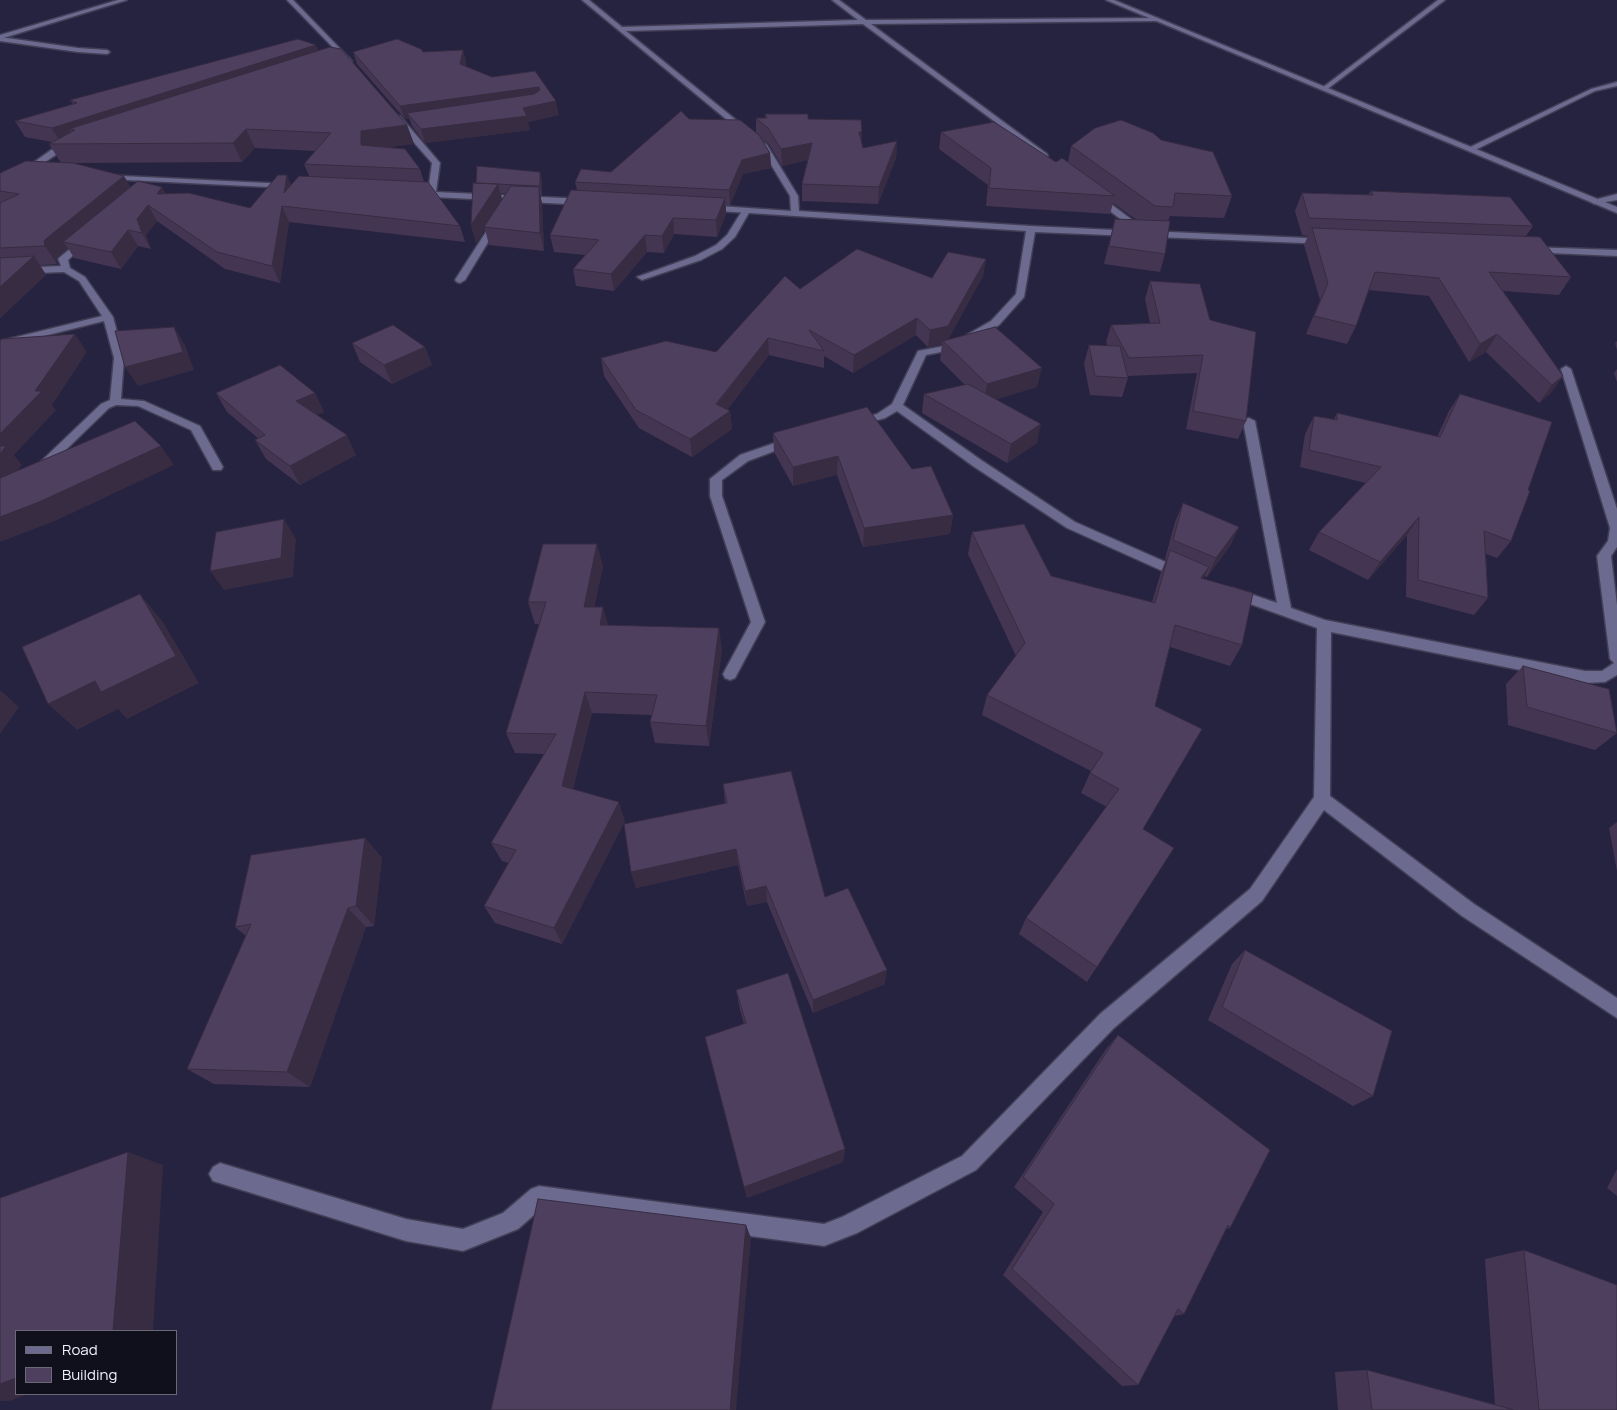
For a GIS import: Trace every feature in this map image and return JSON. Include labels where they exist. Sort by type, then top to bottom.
[{"type":"street","points":[[0,38],[124,0]]},
{"type":"street","points":[[290,0],[345,56],[358,72]]},
{"type":"street","points":[[585,0],[764,147],[794,196],[796,213]]},
{"type":"street","points":[[835,0],[1052,162]]},
{"type":"street","points":[[1109,0],[1617,210]]},
{"type":"street","points":[[1324,89],[1442,0]]},
{"type":"street","points":[[620,29],[864,22],[1156,19]]},
{"type":"street","points":[[0,38],[78,50],[106,52]]},
{"type":"street","points":[[336,60],[345,56]]},
{"type":"street","points":[[1470,150],[1594,90],[1617,84]]},
{"type":"street","points":[[389,109],[436,164],[432,194]]},
{"type":"street","points":[[402,124],[412,122]]},
{"type":"street","points":[[42,174],[19,173],[54,152],[82,143]]},
{"type":"street","points":[[100,176],[295,187]]},
{"type":"street","points":[[144,191],[159,179]]},
{"type":"street","points":[[1091,192],[1146,234]]},
{"type":"street","points":[[412,193],[432,194],[506,207],[590,203]]},
{"type":"street","points":[[1594,200],[1617,197]]},
{"type":"street","points":[[460,280],[506,207]]},
{"type":"street","points":[[698,208],[1031,229],[1332,242]]},
{"type":"street","points":[[642,278],[698,258],[719,247],[731,237],[746,211]]},
{"type":"street","points":[[844,426],[881,416],[897,406],[922,353],[952,347],[995,323],[1021,295],[1031,229]]},
{"type":"street","points":[[66,269],[63,259],[93,232]]},
{"type":"street","points":[[1519,249],[1617,253]]},
{"type":"street","points":[[0,267],[12,271],[66,269],[82,279],[108,317],[119,358],[115,402]]},
{"type":"street","points":[[0,344],[108,317]]},
{"type":"street","points":[[1566,369],[1614,516],[1616,528],[1614,542],[1604,556],[1617,659]]},
{"type":"street","points":[[34,475],[105,406],[115,402],[140,403],[196,428],[217,466]]},
{"type":"street","points":[[897,406],[977,463],[1071,525],[1198,581]]},
{"type":"street","points":[[1249,421],[1285,611]]},
{"type":"street","points":[[730,674],[758,622],[716,496],[716,479],[744,458],[778,444],[806,437]]},
{"type":"street","points":[[1224,590],[1324,625],[1585,677],[1605,676],[1617,668]]},
{"type":"street","points":[[220,1174],[406,1230],[463,1240],[510,1221],[539,1197],[824,1235],[848,1226],[969,1163],[1108,1021],[1256,896],[1322,799],[1324,625]]},
{"type":"street","points":[[1322,799],[1468,910],[1617,1009]]},
{"type":"building","points":[[298,39],[316,45],[52,128],[15,121],[77,103],[70,100]]},
{"type":"building","points":[[397,39],[421,49],[423,52],[463,50],[460,64],[492,77],[535,71],[556,101],[523,108],[527,116],[421,129],[407,113],[534,94],[540,90],[539,87],[400,106],[353,52]]},
{"type":"building","points":[[330,47],[341,49],[407,125],[361,131],[361,145],[405,149],[420,169],[304,164],[331,133],[246,129],[233,143],[49,144],[75,130],[69,129]]},
{"type":"building","points":[[681,111],[689,119],[740,120],[759,135],[770,153],[742,160],[729,190],[575,182],[581,169],[611,172]]},
{"type":"building","points":[[765,114],[808,114],[808,119],[861,120],[862,132],[859,132],[863,148],[897,141],[879,187],[802,184],[812,143],[781,149],[768,128],[756,118],[767,118]]},
{"type":"building","points":[[1121,120],[1153,133],[1161,140],[1213,152],[1232,196],[1175,193],[1173,207],[1155,206],[1071,146],[1095,128]]},
{"type":"building","points":[[994,122],[1056,162],[1062,158],[1115,196],[989,188],[991,168],[941,132]]},
{"type":"building","points":[[26,161],[73,163],[124,176],[47,238],[44,241],[45,246],[0,248],[0,203],[19,194],[0,191],[0,173]]},
{"type":"building","points":[[477,166],[540,172],[540,186],[476,183]]},
{"type":"building","points":[[278,175],[287,175],[284,193],[299,176],[428,182],[460,226],[282,206],[272,266],[217,252],[148,205],[137,219],[142,233],[128,230],[111,252],[63,242],[138,181],[162,187],[157,194],[189,193],[250,208]]},
{"type":"building","points":[[473,183],[498,184],[471,225]]},
{"type":"building","points":[[511,186],[539,187],[540,233],[484,227]]},
{"type":"building","points":[[571,190],[725,198],[716,220],[673,218],[662,236],[645,235],[611,274],[573,269],[599,240],[550,235]]},
{"type":"building","points":[[1371,191],[1510,197],[1533,226],[1309,218],[1302,193],[1373,195]]},
{"type":"building","points":[[1115,219],[1170,221],[1165,254],[1109,246]]},
{"type":"building","points":[[1312,228],[1540,237],[1571,277],[1489,272],[1563,376],[1552,385],[1497,334],[1480,344],[1439,278],[1375,272],[1356,326],[1314,316],[1328,283]]},
{"type":"building","points":[[857,249],[932,278],[948,252],[986,259],[948,326],[930,330],[917,318],[854,355],[809,330],[824,351],[768,338],[716,404],[730,411],[690,439],[636,410],[601,358],[666,341],[716,352],[785,276],[800,289]]},
{"type":"building","points":[[34,256],[0,287],[0,258]]},
{"type":"building","points":[[1150,281],[1200,284],[1210,320],[1256,332],[1246,421],[1193,411],[1203,355],[1129,358],[1111,325],[1160,323]]},
{"type":"building","points":[[393,325],[425,347],[384,365],[352,343]]},
{"type":"building","points":[[174,327],[183,352],[125,367],[115,331]]},
{"type":"building","points":[[995,327],[1042,368],[987,384],[943,341]]},
{"type":"building","points":[[75,334],[35,391],[42,391],[0,434],[0,341],[2,339]]},
{"type":"building","points":[[1089,345],[1120,346],[1128,378],[1095,376]]},
{"type":"building","points":[[280,365],[315,393],[296,401],[347,435],[290,466],[255,440],[265,435],[216,393]]},
{"type":"building","points":[[968,384],[1041,424],[1011,444],[924,394]]},
{"type":"building","points":[[1460,394],[1552,422],[1528,490],[1530,491],[1511,541],[1484,531],[1488,598],[1418,580],[1419,517],[1380,562],[1319,532],[1381,467],[1309,450],[1314,416],[1337,420],[1337,413],[1440,437]]},
{"type":"building","points":[[867,407],[912,469],[931,466],[953,515],[864,528],[838,456],[793,467],[773,433]]},
{"type":"building","points":[[135,421],[161,446],[39,502],[0,517],[0,478]]},
{"type":"building","points":[[0,446],[6,446],[0,454]]},
{"type":"building","points":[[1183,503],[1239,527],[1216,558],[1173,540]]},
{"type":"building","points":[[284,519],[281,558],[210,571],[216,532]]},
{"type":"building","points":[[1024,524],[1051,576],[1155,603],[1170,550],[1209,567],[1201,578],[1253,593],[1242,645],[1175,625],[1155,706],[1202,729],[1143,829],[1174,848],[1097,967],[1026,918],[1119,789],[1090,773],[1103,753],[987,695],[1025,643],[972,532]]},
{"type":"building","points":[[543,544],[597,544],[584,607],[603,607],[600,625],[719,628],[706,726],[650,722],[657,695],[585,692],[562,786],[619,802],[554,928],[484,906],[516,850],[491,843],[556,734],[506,733],[546,602],[528,602]]},
{"type":"building","points":[[140,594],[176,656],[101,692],[95,681],[48,704],[22,647]]},
{"type":"building","points":[[1523,666],[1609,689],[1617,733],[1527,707]]},
{"type":"building","points":[[791,771],[825,897],[848,888],[887,970],[813,1000],[766,886],[745,891],[736,849],[631,872],[624,824],[727,803],[723,784]]},
{"type":"building","points":[[365,838],[356,906],[348,908],[287,1072],[187,1069],[251,924],[235,927],[251,855]]},
{"type":"building","points":[[1245,950],[1392,1031],[1373,1096],[1222,1007]]},
{"type":"building","points":[[788,973],[845,1149],[744,1187],[705,1037],[746,1023],[736,990]]},
{"type":"building","points":[[1118,1035],[1270,1150],[1230,1228],[1228,1225],[1184,1314],[1178,1309],[1138,1385],[1012,1269],[1054,1204],[1023,1177]]},
{"type":"building","points":[[128,1152],[113,1330],[15,1330],[15,1378],[0,1384],[0,1198]]},
{"type":"building","points":[[538,1199],[746,1225],[730,1410],[491,1410]]},
{"type":"building","points":[[1524,1250],[1617,1285],[1617,1410],[1539,1410]]},
{"type":"building","points":[[1367,1370],[1514,1410],[1372,1410]]}]
